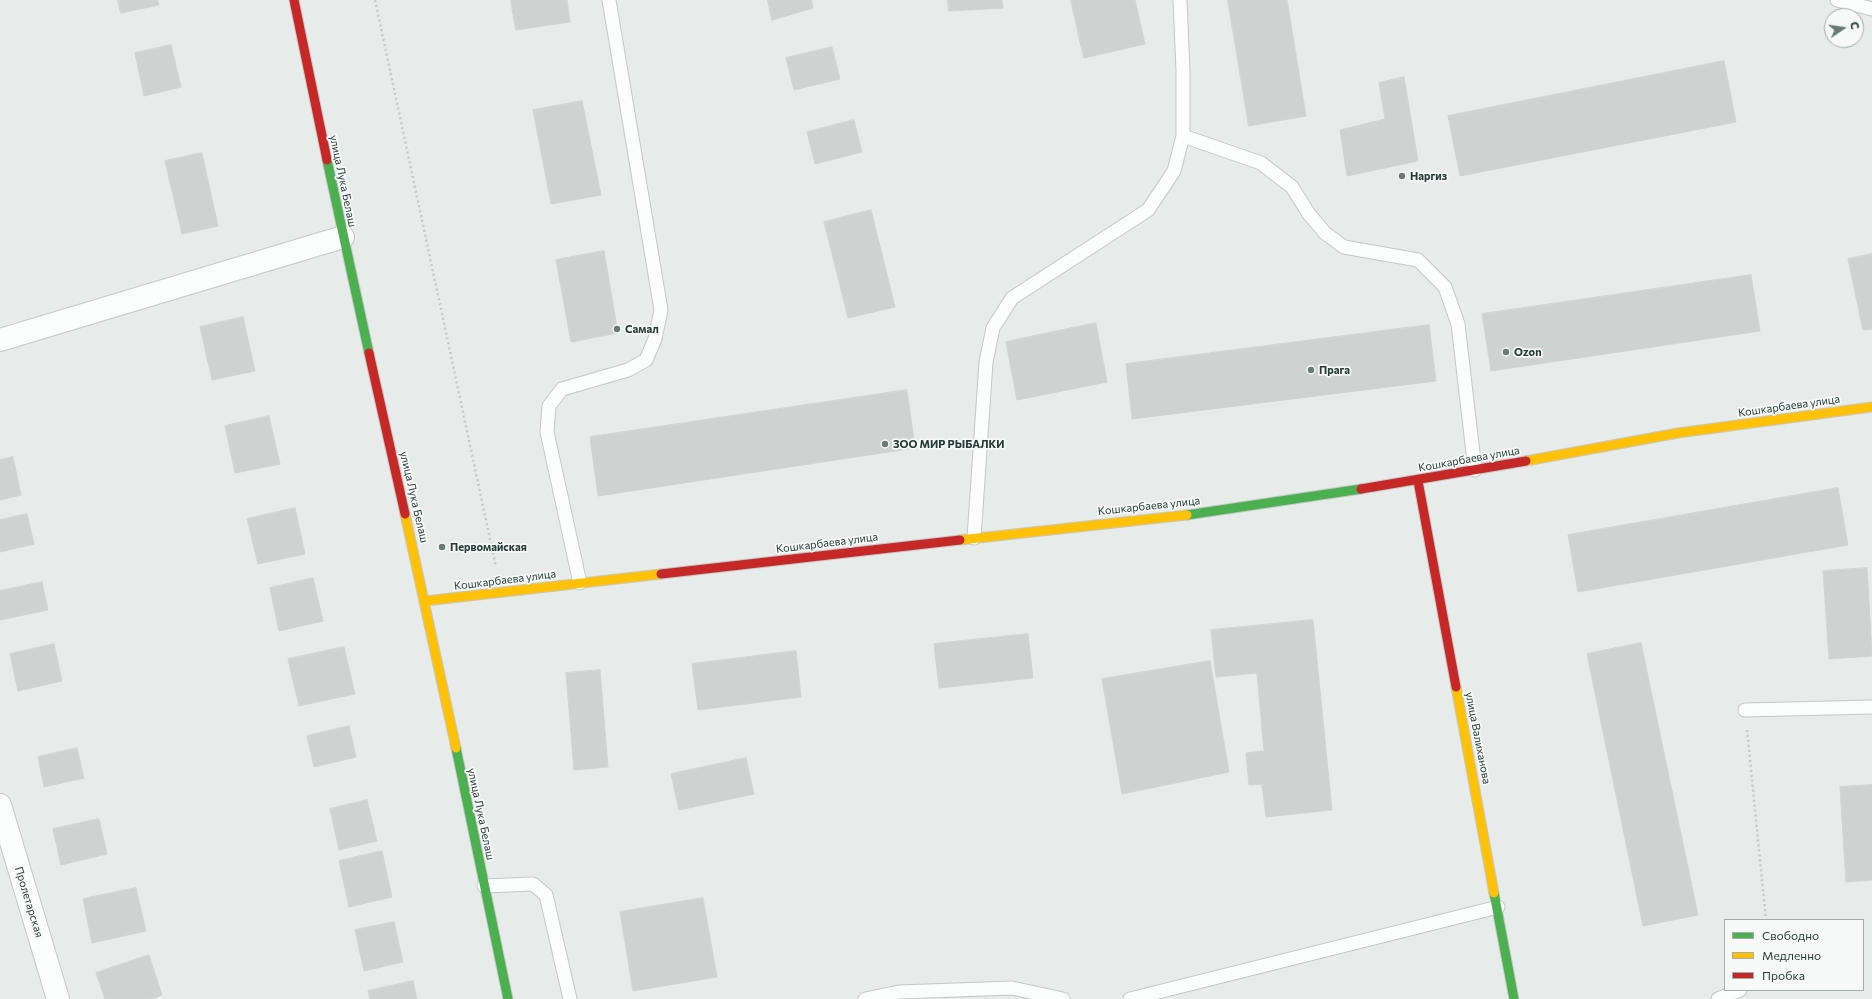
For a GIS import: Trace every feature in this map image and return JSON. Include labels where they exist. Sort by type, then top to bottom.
[{"type":"street","name":"улица Лука Белаш","points":[[294,0],[343,237],[425,601],[508,999]]},
{"type":"street","points":[[0,340],[343,237]]},
{"type":"street","name":"Кошкарбаева улица","points":[[425,601],[1210,512],[1418,481],[1678,433],[1872,406]]},
{"type":"street","name":"улица Валиханова","points":[[1418,481],[1514,999]]},
{"type":"street","name":"Пролетарская","points":[[0,805],[58,999]]},
{"type":"lane","points":[[580,583],[547,432],[549,406],[562,389],[628,370],[646,360],[655,338],[661,310],[609,0]]},
{"type":"lane","points":[[974,538],[986,362],[993,328],[1012,298],[1148,210],[1174,171],[1183,136],[1183,71],[1180,0]]},
{"type":"lane","points":[[1837,0],[1872,9]]},
{"type":"lane","points":[[1183,136],[1261,162],[1292,187],[1309,214],[1325,233],[1344,247],[1418,260],[1446,287],[1458,324],[1474,470]]},
{"type":"lane","points":[[1745,710],[1872,707]]},
{"type":"lane","points":[[484,886],[533,884],[546,896],[570,999]]},
{"type":"lane","points":[[1130,999],[1498,907]]},
{"type":"lane","points":[[865,999],[899,992],[1012,988],[1063,999]]},
{"type":"lane","points":[[1718,999],[1738,991]]},
{"type":"path","points":[[375,0],[501,592]]},
{"type":"path","points":[[1745,710],[1766,919]]},
{"type":"building","points":[[118,0],[157,0],[159,5],[121,13]]},
{"type":"building","points":[[511,0],[567,0],[570,22],[516,30]]},
{"type":"building","points":[[768,0],[811,0],[813,8],[772,20]]},
{"type":"building","points":[[948,0],[1002,0],[1003,8],[949,11]]},
{"type":"building","points":[[1071,0],[1135,0],[1145,44],[1084,58]]},
{"type":"building","points":[[1228,0],[1287,0],[1306,116],[1249,126]]},
{"type":"building","points":[[171,45],[181,87],[144,96],[135,53]]},
{"type":"building","points":[[832,47],[840,79],[794,90],[786,58]]},
{"type":"building","points":[[1724,61],[1736,122],[1460,176],[1448,116]]},
{"type":"building","points":[[1404,77],[1418,161],[1347,176],[1340,130],[1385,119],[1379,83]]},
{"type":"building","points":[[582,101],[601,195],[551,204],[533,110]]},
{"type":"building","points":[[854,120],[862,152],[815,164],[807,132]]},
{"type":"building","points":[[202,153],[218,226],[182,234],[165,161]]},
{"type":"building","points":[[871,210],[895,307],[848,318],[824,222]]},
{"type":"building","points":[[604,251],[618,333],[571,342],[556,260]]},
{"type":"building","points":[[1872,254],[1872,329],[1863,330],[1848,259]]},
{"type":"building","points":[[1751,275],[1760,331],[1491,371],[1482,314]]},
{"type":"building","points":[[243,317],[255,371],[212,380],[200,327]]},
{"type":"building","points":[[1096,323],[1107,382],[1017,400],[1006,342]]},
{"type":"building","points":[[1429,325],[1436,381],[1132,419],[1126,364]]},
{"type":"building","points":[[907,390],[915,448],[598,496],[590,437]]},
{"type":"building","points":[[269,416],[280,464],[235,473],[225,426]]},
{"type":"building","points":[[13,457],[21,495],[0,500],[0,460]]},
{"type":"building","points":[[1838,488],[1848,545],[1578,592],[1568,535]]},
{"type":"building","points":[[295,508],[305,554],[258,564],[247,519]]},
{"type":"building","points":[[27,514],[34,544],[0,552],[0,520]]},
{"type":"building","points":[[1867,568],[1872,656],[1829,659],[1823,571]]},
{"type":"building","points":[[313,578],[323,621],[279,631],[270,588]]},
{"type":"building","points":[[42,582],[48,610],[0,620],[0,591]]},
{"type":"building","points":[[1313,620],[1332,810],[1266,817],[1262,784],[1249,785],[1246,753],[1264,751],[1257,673],[1216,677],[1211,630]]},
{"type":"building","points":[[1028,634],[1033,678],[939,688],[934,644]]},
{"type":"building","points":[[1641,643],[1698,915],[1643,926],[1587,654]]},
{"type":"building","points":[[54,644],[62,681],[18,691],[10,654]]},
{"type":"building","points":[[344,647],[355,694],[299,706],[288,659]]},
{"type":"building","points":[[796,651],[801,697],[698,710],[692,664]]},
{"type":"building","points":[[1210,661],[1229,772],[1122,794],[1102,679]]},
{"type":"building","points":[[600,670],[608,767],[574,770],[566,673]]},
{"type":"building","points":[[349,726],[356,757],[314,767],[307,736]]},
{"type":"building","points":[[77,748],[84,778],[44,787],[38,757]]},
{"type":"building","points":[[746,758],[754,794],[679,810],[671,774]]},
{"type":"building","points":[[1872,785],[1872,880],[1846,882],[1840,787]]},
{"type":"building","points":[[367,800],[377,841],[339,850],[330,809]]},
{"type":"building","points":[[99,819],[107,854],[61,865],[53,829]]},
{"type":"building","points":[[382,851],[392,897],[349,907],[339,861]]},
{"type":"building","points":[[136,888],[146,931],[92,943],[83,899]]},
{"type":"building","points":[[703,898],[717,977],[633,991],[620,912]]},
{"type":"building","points":[[394,922],[403,962],[364,971],[355,930]]},
{"type":"building","points":[[149,955],[162,995],[151,999],[105,999],[96,973]]},
{"type":"building","points":[[413,981],[417,999],[370,999],[368,991]]},
{"type":"traffic: fast","points":[[327,160],[369,353]]},
{"type":"traffic: fast","points":[[1187,515],[1361,489]]},
{"type":"traffic: fast","points":[[456,748],[508,999]]},
{"type":"traffic: fast","points":[[1494,893],[1514,999]]},
{"type":"traffic: slow","points":[[1526,461],[1678,433],[1872,407]]},
{"type":"traffic: slow","points":[[405,514],[456,748]]},
{"type":"traffic: slow","points":[[960,540],[1187,515]]},
{"type":"traffic: slow","points":[[425,601],[661,574]]},
{"type":"traffic: slow","points":[[1456,687],[1494,893]]},
{"type":"traffic: jam","points":[[294,0],[327,160]]},
{"type":"traffic: jam","points":[[369,353],[405,514]]},
{"type":"traffic: jam","points":[[1361,489],[1526,461]]},
{"type":"traffic: jam","points":[[1418,481],[1456,687]]},
{"type":"traffic: jam","points":[[661,574],[960,540]]},
{"type":"place","name":"Наргиз","points":[[1402,176]]},
{"type":"place","name":"Самал","points":[[617,329]]},
{"type":"place","name":"Ozon","points":[[1506,352]]},
{"type":"place","name":"Прага","points":[[1311,370]]},
{"type":"place","name":"ЗОО МИР РЫБАЛКИ","points":[[885,444]]},
{"type":"place","name":"Первомайская","points":[[442,547]]}]
